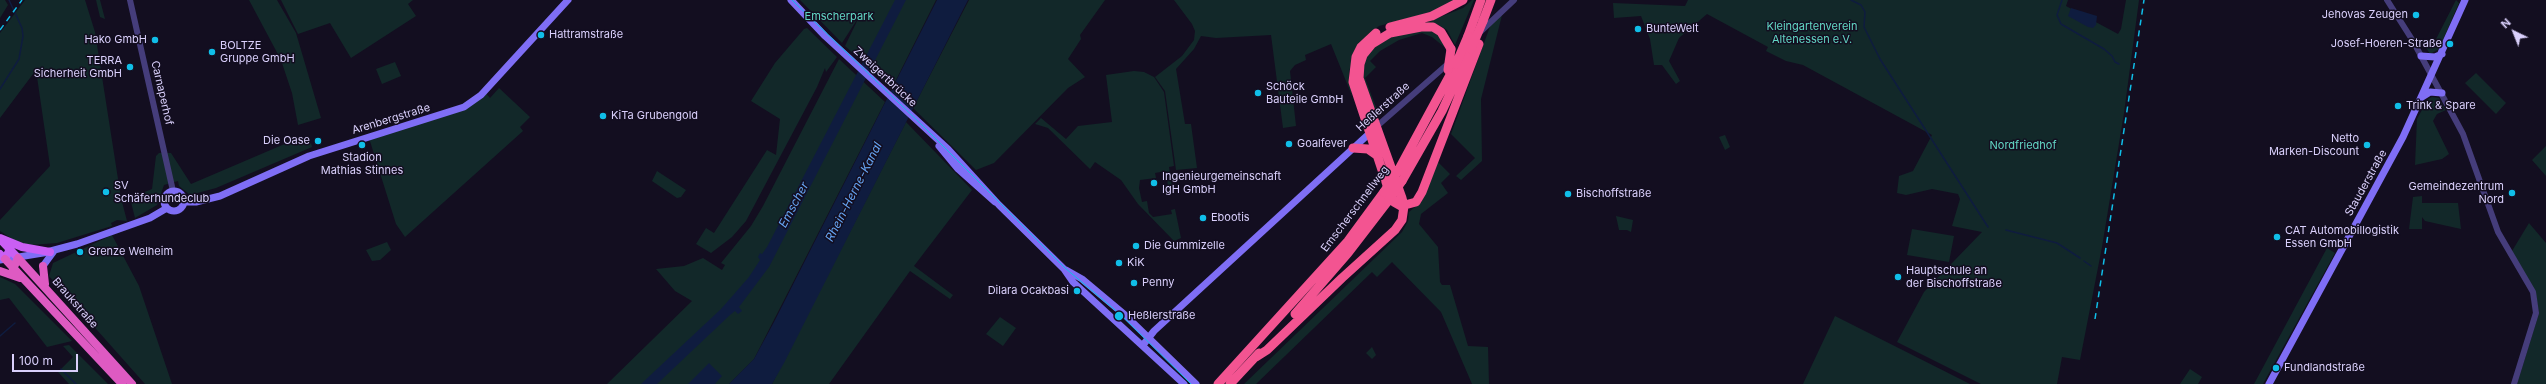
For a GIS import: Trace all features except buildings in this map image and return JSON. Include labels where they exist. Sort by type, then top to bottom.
[{"type":"highway","points":[[1256,357],[1267,350],[1342,278],[1395,230],[1402,220],[1404,206],[1353,82],[1354,65],[1361,47],[1380,31],[1432,16],[1463,0]]},
{"type":"highway","name":"Emscherschnellweg","points":[[1218,384],[1338,253],[1384,192],[1429,118],[1456,64],[1482,0]]},
{"type":"highway","name":"Emscherschnellweg","points":[[1230,384],[1318,288],[1388,202],[1402,181],[1442,110],[1486,18],[1491,0]]},
{"type":"highway","points":[[1429,118],[1428,113],[1448,70],[1451,49],[1441,32],[1427,27],[1406,28],[1390,33],[1372,44],[1363,55],[1359,74],[1378,156],[1394,202],[1404,206],[1416,202],[1422,192],[1479,44],[1486,18]]},
{"type":"highway","points":[[1354,148],[1368,149],[1378,156]]},
{"type":"highway","name":"Braukstraße","points":[[2,258],[122,384]]},
{"type":"highway","points":[[14,269],[18,258]]},
{"type":"highway","name":"Braukstraße","points":[[18,258],[46,287],[132,384]]},
{"type":"highway","points":[[43,266],[43,280],[46,287]]},
{"type":"highway","points":[[0,271],[23,279]]},
{"type":"main road","name":"Arenbergstraße","points":[[184,202],[200,201],[220,196],[309,156],[464,107],[481,95],[568,0]]},
{"type":"main road","name":"Zweigertbrücke","points":[[791,0],[836,46],[935,139],[958,169],[986,197],[999,205],[1064,269]]},
{"type":"main road","name":"Stauderstraße","points":[[2269,384],[2403,137],[2442,54],[2465,0]]},
{"type":"main road","points":[[2421,56],[2435,57],[2442,54]]},
{"type":"main road","points":[[2422,97],[2430,92],[2442,93]]},
{"type":"main road","name":"Heßlerstraße","points":[[1143,345],[1149,337],[1373,130]]},
{"type":"main road","points":[[2,258],[18,258],[52,251],[145,220],[167,208],[178,210],[184,202],[181,194],[173,191],[165,198],[167,208]]},
{"type":"main road","points":[[0,238],[22,247],[52,251]]},
{"type":"main road","name":"Braukstraße","points":[[0,238],[18,258]]},
{"type":"main road","points":[[2,258],[10,249]]},
{"type":"main road","points":[[43,266],[52,251]]},
{"type":"main road","points":[[1064,269],[1091,286],[1149,337],[1196,384]]},
{"type":"main road","points":[[1064,269],[1073,282],[1184,384]]},
{"type":"street","name":"Carnaperhof","points":[[130,0],[173,191]]},
{"type":"street","name":"Heßlerstraße","points":[[1373,130],[1446,65],[1514,0]]},
{"type":"street","points":[[2388,0],[2432,75],[2463,134],[2498,232],[2536,301],[2533,324],[2514,384]]},
{"type":"green space","points":[[0,0],[5,0],[8,5],[0,18]]},
{"type":"green space","points":[[25,0],[85,0],[95,32],[121,198],[127,221],[117,220],[111,223],[112,226],[57,243],[30,245],[17,242],[0,231],[0,220],[50,166],[36,70],[0,118],[0,33]]},
{"type":"green space","points":[[96,0],[100,0],[105,19],[100,17]]},
{"type":"green space","points":[[249,0],[277,0],[296,33],[321,118],[298,125],[292,93],[281,60]]},
{"type":"green space","points":[[281,0],[413,0],[408,4],[416,16],[351,58],[330,23],[298,34]]},
{"type":"green space","name":"Emscherpark","points":[[800,0],[936,0],[892,88],[845,46],[860,15],[842,43]]},
{"type":"green space","points":[[969,0],[1105,0],[1080,35],[1081,39],[1068,59],[1085,77],[1068,88],[994,163],[976,170],[913,108]]},
{"type":"green space","points":[[1174,0],[1458,0],[1431,12],[1379,26],[1367,35],[1353,56],[1349,72],[1352,96],[1331,44],[1305,55],[1306,60],[1295,65],[1290,71],[1296,126],[1283,128],[1271,35],[1216,38],[1201,36],[1194,49],[1176,69],[1185,124],[1191,124],[1197,168],[1176,170],[1165,91],[1155,77],[1182,56],[1194,40],[1195,31],[1192,24]]},
{"type":"green space","points":[[1474,0],[1455,45],[1447,30],[1437,24],[1425,23],[1463,8]]},
{"type":"green space","points":[[1688,0],[2068,0],[2066,6],[2118,34],[2121,29],[2126,0],[2139,0],[2124,113],[2102,247],[2080,360],[2062,357],[2057,384],[1981,384],[1897,342],[1924,292],[1982,232],[1952,226],[1960,199],[1958,194],[1932,189],[1906,195],[1897,193],[1899,176],[1913,171],[1932,135],[1803,65],[1786,61],[1766,51],[1768,47],[1707,14],[1679,38],[1669,61],[1680,81],[1676,84],[1662,65],[1654,65],[1650,39],[1641,16],[1614,18],[1613,3],[1685,6]]},
{"type":"green space","points":[[2456,0],[2459,3],[2439,49],[2430,54],[2425,46],[2430,48],[2433,45]]},
{"type":"green space","points":[[1503,11],[1481,99],[1482,161],[1461,180],[1456,176],[1475,158],[1451,134],[1492,21]]},
{"type":"green space","points":[[807,28],[837,57],[826,72],[825,68],[817,87],[746,221],[732,237],[711,253],[696,244],[706,228],[714,233],[767,150],[776,155],[780,119],[751,101],[775,63],[804,29]]},
{"type":"green space","points":[[1423,28],[1438,33],[1448,50],[1432,37],[1422,33],[1399,40],[1380,51],[1370,61],[1376,67],[1365,78],[1379,115],[1376,114],[1362,74],[1366,56],[1382,39]]},
{"type":"green space","points":[[839,59],[885,102],[754,359],[729,384],[607,384],[692,301],[675,291],[656,269],[684,266],[703,258],[722,270],[725,265],[721,263],[751,226],[763,206]]},
{"type":"green space","points":[[395,62],[401,76],[382,84],[376,69]]},
{"type":"green space","points":[[1134,71],[1144,72],[1154,77],[1164,92],[1174,166],[1169,167],[1172,187],[1168,187],[1166,171],[1155,173],[1156,178],[1140,180],[1139,188],[1142,202],[1147,201],[1149,213],[1153,217],[1172,214],[1171,210],[1175,209],[1181,238],[1174,241],[1138,204],[1121,180],[1095,162],[1090,169],[1048,128],[1035,124],[1041,118],[1066,139],[1078,126],[1112,122],[1106,75]]},
{"type":"green space","points":[[2476,73],[2506,103],[2496,114],[2465,83]]},
{"type":"green space","points":[[499,88],[530,117],[520,127],[523,131],[405,237],[396,224],[369,138],[447,113],[484,91],[490,98]]},
{"type":"green space","points":[[2432,97],[2439,98],[2446,110],[2437,114],[2433,121],[2449,154],[2442,159],[2415,165],[2417,119],[2428,99]]},
{"type":"green space","points":[[906,122],[972,190],[914,266],[953,295],[950,299],[910,271],[829,384],[772,384]]},
{"type":"green space","points":[[1725,135],[1730,147],[1725,150],[1719,137]]},
{"type":"green space","points":[[301,137],[304,144],[311,143],[312,147],[216,188],[190,195],[179,186],[178,181],[164,185],[157,205],[135,218],[130,198],[152,189],[156,156],[159,153],[171,153],[191,184]]},
{"type":"green space","points":[[2546,146],[2546,176],[2532,160]]},
{"type":"green space","points":[[1438,162],[1450,174],[1441,183],[1448,193],[1421,214],[1419,224],[1438,247],[1440,282],[1442,285],[1450,285],[1468,346],[1488,347],[1489,384],[1472,384],[1441,312],[1392,262],[1377,277],[1372,272],[1256,384],[1244,384],[1402,232],[1408,221],[1409,212],[1421,202]]},
{"type":"green space","points":[[657,171],[686,190],[681,197],[677,198],[652,181]]},
{"type":"green space","points":[[2422,196],[2422,203],[2458,203],[2461,229],[2425,221],[2422,217],[2422,229],[2409,229],[2413,197]]},
{"type":"green space","points":[[1616,216],[1633,220],[1631,232],[1627,230],[1619,230]]},
{"type":"green space","points":[[2529,223],[2546,243],[2546,384],[2517,384],[2539,313],[2535,291],[2512,251]]},
{"type":"green space","points":[[1912,229],[1954,236],[1949,262],[1907,255]]},
{"type":"green space","points":[[112,235],[139,286],[172,384],[145,384],[49,276],[53,263]]},
{"type":"green space","points":[[387,242],[391,250],[380,260],[372,261],[366,250]]},
{"type":"green space","points":[[2327,248],[2335,253],[2263,384],[2254,384]]},
{"type":"green space","points":[[0,277],[15,284],[72,341],[47,347],[9,298],[0,300]]},
{"type":"green space","points":[[1835,316],[1970,384],[1803,384]]},
{"type":"green space","points":[[1000,317],[1016,328],[1003,346],[986,334]]},
{"type":"green space","points":[[69,345],[108,384],[69,384],[58,372],[73,357],[63,346]]},
{"type":"green space","points":[[1372,347],[1376,355],[1372,359],[1366,353]]},
{"type":"green space","points":[[2190,369],[2202,377],[2198,384],[2180,384]]},
{"type":"water","name":"Emscher","points":[[895,0],[906,0],[769,267],[739,307],[742,311],[738,314],[735,311],[730,315],[657,384],[641,384],[721,309],[749,277],[760,260],[758,257],[760,253],[762,254],[767,247]]},
{"type":"water","name":"Rhein-Herne-Kanal","points":[[937,0],[968,0],[784,363],[772,384],[729,384],[754,359]]},
{"type":"water","points":[[2071,8],[2097,16],[2096,25],[2093,28],[2088,27],[2068,16]]},
{"type":"water","points":[[709,363],[722,376],[715,384],[688,384]]},
{"type":"waterway","points":[[0,89],[19,59],[23,36],[22,28],[9,0]]},
{"type":"waterway","points":[[1851,0],[1861,5],[1865,12],[1864,27],[1880,59],[1988,227]]},
{"type":"waterway","points":[[2062,0],[2057,15],[2061,24],[2104,49],[2112,56],[2115,62],[2119,64]]},
{"type":"waterway","points":[[2006,230],[2057,243],[2080,258]]},
{"type":"waterway","points":[[2084,261],[2091,266]]},
{"type":"waterway","points":[[0,336],[15,323]]},
{"type":"waterway","points":[[61,369],[76,384]]},
{"type":"tram line","points":[[792,0],[925,128],[1065,268],[1121,315],[1191,384]]},
{"type":"railway","points":[[0,30],[22,0]]},
{"type":"railway","points":[[2095,319],[2144,0]]},
{"type":"place","name":"Jehovas Zeugen","points":[[2416,15]]},
{"type":"place","name":"BunteWelt","points":[[1638,29]]},
{"type":"place","name":"Hattramstraße","points":[[541,35]]},
{"type":"place","name":"Hako GmbH","points":[[155,40]]},
{"type":"place","name":"Josef-Hoeren-Straße","points":[[2450,44]]},
{"type":"place","name":"BOLTZE Gruppe GmbH","points":[[212,52]]},
{"type":"place","name":"TERRA Sicherheit GmbH","points":[[130,67]]},
{"type":"place","name":"Schöck Bauteile GmbH","points":[[1258,93]]},
{"type":"place","name":"Trink & Spare","points":[[2398,106]]},
{"type":"place","name":"KiTa Grubengold","points":[[603,116]]},
{"type":"place","name":"Die Oase","points":[[318,141]]},
{"type":"place","name":"Goalfever","points":[[1289,144]]},
{"type":"place","name":"Stadion Mathias Stinnes","points":[[362,145]]},
{"type":"place","name":"Netto Marken-Discount","points":[[2367,145]]},
{"type":"place","name":"Ingenieurgemeinschaft IgH GmbH","points":[[1154,183]]},
{"type":"place","name":"SV Schäferhundeclub","points":[[106,192]]},
{"type":"place","name":"Gemeindezentrum Nord","points":[[2512,193]]},
{"type":"place","name":"Bischoffstraße","points":[[1568,194]]},
{"type":"place","name":"Ebootis","points":[[1203,218]]},
{"type":"place","name":"CAT Automobillogistik Essen GmbH","points":[[2277,237]]},
{"type":"place","name":"Die Gummizelle","points":[[1136,246]]},
{"type":"place","name":"Grenze Welheim","points":[[80,252]]},
{"type":"place","name":"KiK","points":[[1119,263]]},
{"type":"place","name":"Hauptschule an der Bischoffstraße","points":[[1898,277]]},
{"type":"place","name":"Penny","points":[[1134,283]]},
{"type":"place","name":"Dilara Ocakbasi","points":[[1077,291]]},
{"type":"place","name":"Heßlerstraße","points":[[1119,316]]},
{"type":"place","name":"Fundlandstraße","points":[[2276,368]]},
{"type":"park label","name":"Kleingartenverein Altenessen e.V.","points":[[1812,33]]},
{"type":"park label","name":"Nordfriedhof","points":[[2023,146]]}]
